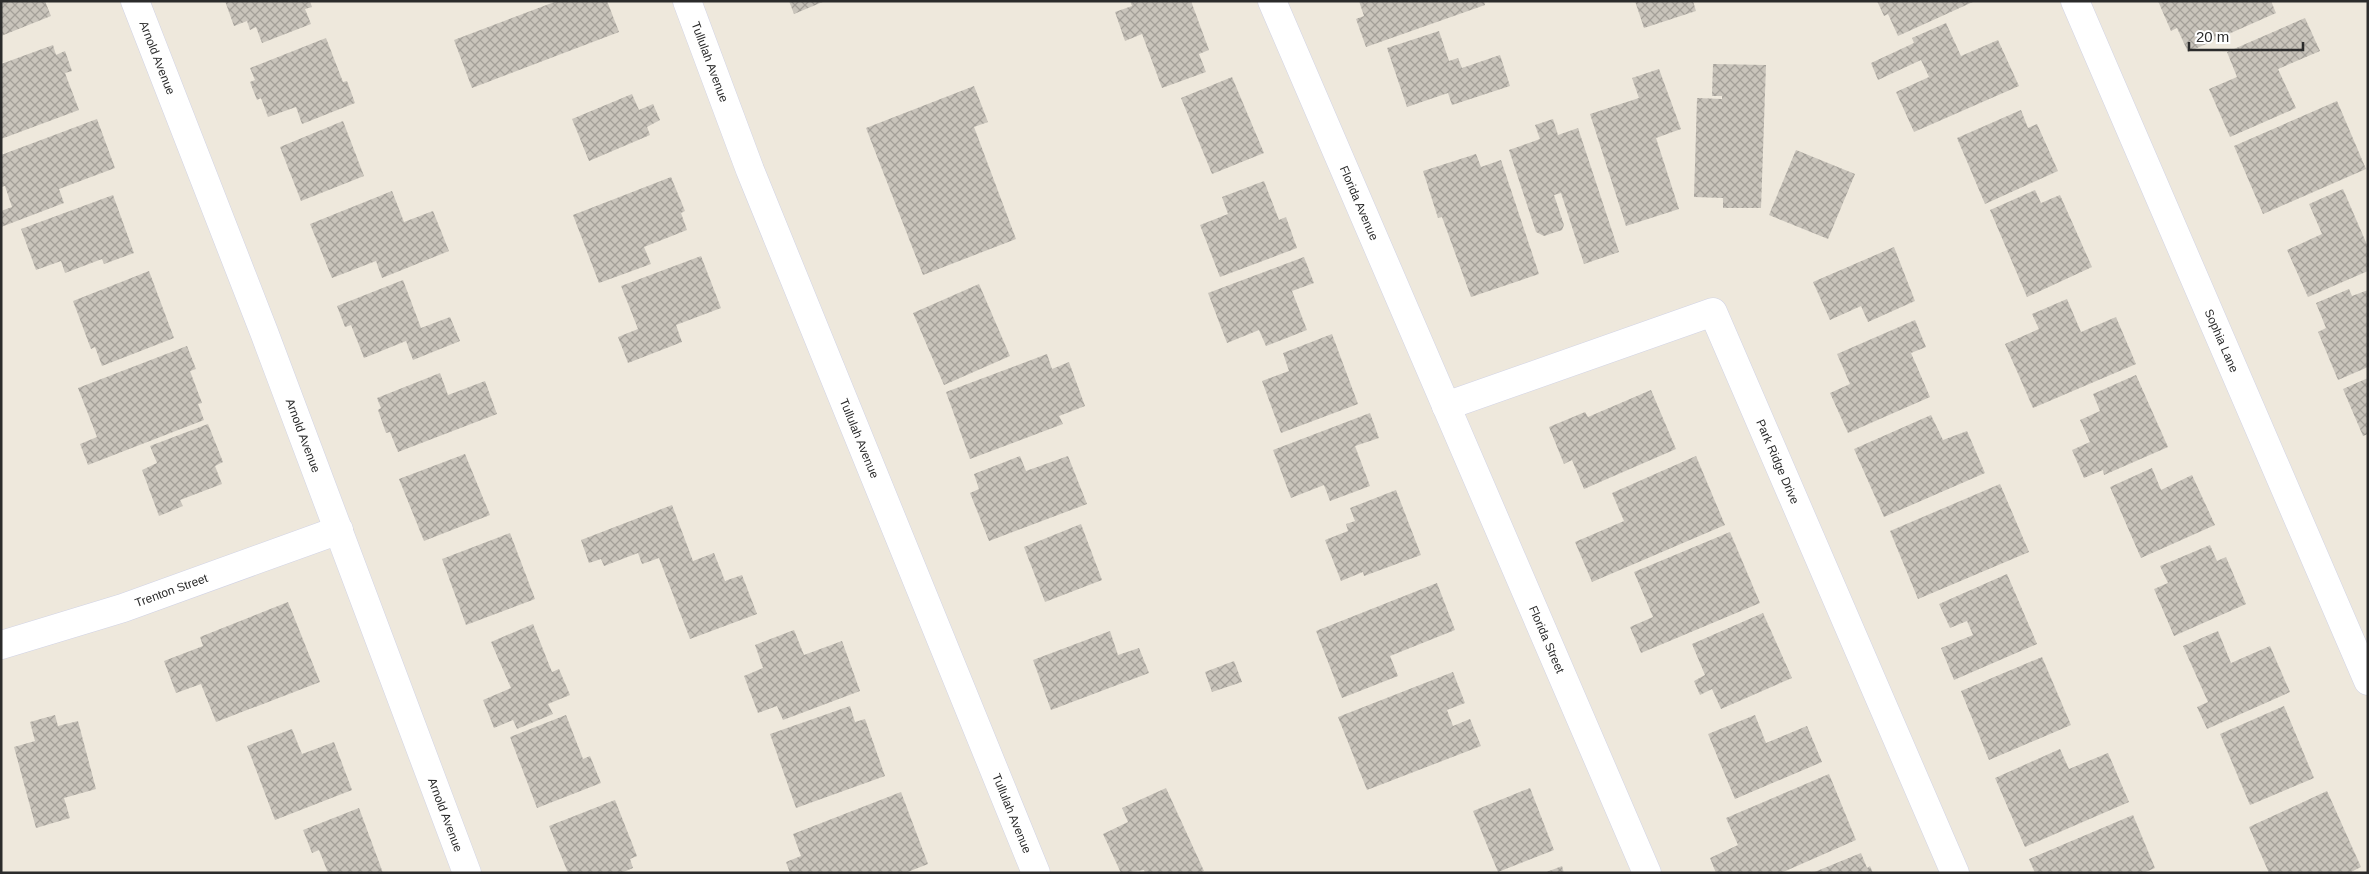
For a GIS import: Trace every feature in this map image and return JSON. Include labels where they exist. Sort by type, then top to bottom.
[{"type":"street","name":"Arnold Avenue","points":[[135,1],[264,332],[467,873]]},
{"type":"street","name":"Tullulah Avenue","points":[[687,1],[750,170],[1036,873]]},
{"type":"street","name":"Florida Avenue","points":[[1272,1],[1446,406]]},
{"type":"street","name":"Sophia Lane","points":[[2075,1],[2368,681]]},
{"type":"street","name":"Park Ridge Drive","points":[[1446,406],[1713,312],[1955,873]]},
{"type":"street","name":"Florida Street","points":[[1446,406],[1647,873]]},
{"type":"street","name":"Trenton Street","points":[[1,645],[123,608],[338,530]]},
{"type":"building","points":[[1,1],[45,1],[51,16],[1,36]]},
{"type":"building","points":[[225,1],[310,1],[312,7],[305,9],[311,24],[262,43],[256,27],[250,30],[247,21],[234,26]]},
{"type":"building","points":[[557,1],[607,1],[619,32],[472,88],[454,40]]},
{"type":"building","points":[[789,1],[825,1],[794,14]]},
{"type":"building","points":[[1130,1],[1191,1],[1209,50],[1199,54],[1206,72],[1162,88],[1142,34],[1125,41],[1115,12],[1132,6]]},
{"type":"building","points":[[1359,1],[1484,1],[1485,5],[1366,47],[1356,19],[1364,16]]},
{"type":"building","points":[[1635,1],[1693,1],[1696,11],[1644,28]]},
{"type":"building","points":[[1877,1],[1975,1],[1898,36],[1888,14],[1884,16]]},
{"type":"building","points":[[2158,1],[2271,1],[2276,13],[2188,52],[2177,28],[2171,31]]},
{"type":"building","points":[[2305,18],[2320,51],[2278,69],[2296,108],[2230,137],[2209,89],[2237,77],[2227,52]]},
{"type":"building","points":[[1946,23],[1961,56],[1998,40],[2019,86],[1914,132],[1896,92],[1929,77],[1921,60],[1878,80],[1871,63],[1914,43],[1912,38]]},
{"type":"building","points":[[1439,31],[1449,61],[1458,58],[1462,68],[1500,55],[1510,86],[1452,105],[1448,93],[1407,107],[1387,48]]},
{"type":"building","points":[[326,38],[343,82],[347,81],[355,103],[302,124],[296,107],[268,117],[261,98],[257,100],[250,82],[255,80],[250,68]]},
{"type":"building","points":[[53,45],[56,55],[65,51],[72,71],[65,73],[79,110],[1,139],[1,64]]},
{"type":"building","points":[[1713,64],[1766,65],[1761,208],[1723,208],[1723,198],[1694,197],[1697,98],[1722,99],[1722,96],[1712,96]]},
{"type":"building","points":[[1659,69],[1681,129],[1656,138],[1679,209],[1626,226],[1590,114],[1639,98],[1632,78]]},
{"type":"building","points":[[1232,77],[1264,153],[1212,174],[1181,98]]},
{"type":"building","points":[[974,86],[988,122],[974,127],[1016,239],[923,275],[866,128]]},
{"type":"building","points":[[632,94],[639,110],[653,104],[660,120],[647,127],[650,135],[589,161],[572,119]]},
{"type":"building","points":[[2337,101],[2366,169],[2263,214],[2234,146]]},
{"type":"building","points":[[2021,110],[2028,128],[2037,124],[2058,171],[1985,204],[1957,138]]},
{"type":"building","points":[[97,119],[115,168],[59,189],[64,203],[1,227],[1,211],[12,207],[5,186],[1,187],[1,155]]},
{"type":"building","points":[[1553,119],[1558,135],[1578,128],[1619,252],[1584,264],[1561,193],[1554,195],[1564,225],[1562,230],[1544,236],[1536,232],[1509,150],[1540,139],[1535,125]]},
{"type":"building","points":[[343,121],[364,176],[301,201],[280,147]]},
{"type":"building","points":[[1796,150],[1855,174],[1828,239],[1769,215]]},
{"type":"building","points":[[1476,154],[1481,167],[1501,160],[1539,274],[1471,297],[1442,217],[1438,218],[1423,171]]},
{"type":"building","points":[[671,177],[685,211],[681,213],[687,230],[644,247],[651,264],[599,283],[573,215]]},
{"type":"building","points":[[1264,181],[1279,220],[1286,217],[1297,248],[1220,277],[1200,225],[1228,214],[1222,197]]},
{"type":"building","points":[[2343,189],[2368,247],[2368,271],[2308,297],[2287,250],[2322,234],[2309,204]]},
{"type":"building","points":[[2035,190],[2041,203],[2060,195],[2092,267],[2027,297],[1990,210]]},
{"type":"building","points":[[392,191],[404,222],[433,211],[449,251],[382,278],[376,261],[332,278],[310,224]]},
{"type":"building","points":[[113,195],[134,253],[104,264],[102,259],[65,273],[61,261],[36,270],[21,229]]},
{"type":"building","points":[[1894,247],[1915,301],[1868,322],[1861,306],[1830,320],[1813,282]]},
{"type":"building","points":[[701,256],[721,308],[676,325],[682,342],[628,363],[618,337],[638,329],[621,286]]},
{"type":"building","points":[[1304,257],[1314,283],[1292,291],[1307,330],[1266,346],[1259,330],[1227,343],[1208,293]]},
{"type":"building","points":[[149,271],[174,338],[102,366],[95,347],[91,349],[73,301]]},
{"type":"building","points":[[403,280],[421,328],[450,317],[460,341],[413,360],[406,341],[364,358],[351,325],[345,327],[337,306]]},
{"type":"building","points":[[979,284],[1010,356],[944,385],[913,313]]},
{"type":"building","points":[[2349,289],[2352,296],[2368,290],[2368,367],[2338,380],[2318,332],[2326,328],[2316,303]]},
{"type":"building","points":[[2067,299],[2081,332],[2116,317],[2136,364],[2033,408],[2005,344],[2039,329],[2032,314]]},
{"type":"building","points":[[1915,320],[1926,347],[1911,353],[1930,397],[1848,433],[1830,393],[1850,384],[1837,354]]},
{"type":"building","points":[[1332,334],[1358,404],[1281,433],[1262,381],[1289,371],[1283,353]]},
{"type":"building","points":[[187,346],[196,369],[190,371],[202,403],[198,404],[204,420],[88,465],[80,444],[97,437],[78,388]]},
{"type":"building","points":[[1047,354],[1052,369],[1069,362],[1085,406],[1059,416],[1063,424],[970,459],[946,392]]},
{"type":"building","points":[[440,373],[448,395],[485,381],[497,414],[398,452],[390,432],[386,433],[378,410],[381,408],[377,398]]},
{"type":"building","points":[[2136,375],[2168,447],[2104,475],[2103,470],[2084,478],[2072,450],[2090,442],[2080,420],[2100,411],[2093,394]]},
{"type":"building","points":[[2368,378],[2368,434],[2363,436],[2343,389]]},
{"type":"building","points":[[1651,390],[1676,449],[1584,489],[1572,460],[1564,464],[1549,427],[1585,412],[1588,417]]},
{"type":"building","points":[[1370,413],[1379,438],[1355,446],[1370,486],[1330,501],[1324,485],[1291,498],[1273,450]]},
{"type":"building","points":[[1931,415],[1943,440],[1967,431],[1985,473],[1884,517],[1854,449]]},
{"type":"building","points":[[208,424],[223,462],[215,466],[222,484],[180,500],[183,506],[159,516],[142,470],[157,463],[150,446]]},
{"type":"building","points":[[465,454],[490,515],[424,541],[399,479]]},
{"type":"building","points":[[1020,456],[1026,471],[1068,456],[1087,504],[989,541],[970,493],[979,489],[974,474]]},
{"type":"building","points":[[1696,456],[1725,525],[1592,582],[1575,542],[1624,521],[1612,493]]},
{"type":"building","points":[[2152,468],[2161,490],[2192,475],[2215,525],[2141,558],[2110,487]]},
{"type":"building","points":[[2000,484],[2029,552],[1918,599],[1890,531]]},
{"type":"building","points":[[1396,490],[1421,555],[1364,576],[1363,572],[1341,581],[1325,540],[1348,531],[1346,524],[1355,521],[1350,508]]},
{"type":"building","points":[[672,505],[693,561],[714,553],[725,581],[742,575],[757,614],[690,639],[659,558],[642,564],[638,553],[604,566],[601,559],[589,563],[581,540]]},
{"type":"building","points":[[1081,524],[1102,580],[1045,602],[1024,547]]},
{"type":"building","points":[[1730,532],[1760,603],[1641,653],[1630,627],[1653,617],[1634,572]]},
{"type":"building","points":[[510,533],[535,599],[466,625],[442,559]]},
{"type":"building","points":[[2210,545],[2217,561],[2226,557],[2246,604],[2174,636],[2154,589],[2168,583],[2160,566]]},
{"type":"building","points":[[2007,574],[2037,644],[1954,680],[1941,648],[1973,635],[1967,621],[1950,628],[1939,604]]},
{"type":"building","points":[[1437,583],[1455,630],[1390,656],[1398,676],[1342,698],[1316,631]]},
{"type":"building","points":[[288,602],[320,682],[216,722],[201,684],[176,693],[164,661],[203,646],[200,637]]},
{"type":"building","points":[[1763,613],[1792,678],[1721,709],[1712,689],[1700,695],[1694,681],[1705,675],[1692,644]]},
{"type":"building","points":[[533,624],[552,672],[559,669],[570,695],[548,704],[553,714],[517,729],[513,720],[494,728],[483,700],[511,688],[491,642]]},
{"type":"building","points":[[794,630],[804,655],[842,641],[860,691],[783,720],[777,706],[758,713],[744,676],[763,668],[755,645]]},
{"type":"building","points":[[1110,631],[1118,655],[1139,648],[1149,673],[1051,710],[1033,660]]},
{"type":"building","points":[[2218,631],[2231,663],[2270,646],[2290,692],[2207,729],[2197,707],[2208,702],[2183,646]]},
{"type":"building","points":[[2042,657],[2071,725],[1989,760],[1961,691]]},
{"type":"building","points":[[1234,661],[1242,682],[1212,692],[1205,672]]},
{"type":"building","points":[[1453,672],[1465,703],[1447,710],[1453,726],[1470,719],[1481,746],[1367,790],[1338,717]]},
{"type":"building","points":[[850,706],[855,722],[865,719],[885,776],[796,808],[770,734]]},
{"type":"building","points":[[2284,706],[2314,778],[2250,805],[2220,734]]},
{"type":"building","points":[[55,715],[58,726],[78,721],[96,789],[64,798],[70,818],[36,828],[14,747],[35,741],[30,722]]},
{"type":"building","points":[[566,715],[583,759],[590,756],[601,783],[537,808],[510,737]]},
{"type":"building","points":[[1755,715],[1766,743],[1807,726],[1822,762],[1735,799],[1708,734]]},
{"type":"building","points":[[292,729],[302,754],[334,742],[352,790],[275,820],[247,746]]},
{"type":"building","points":[[2060,749],[2069,769],[2108,753],[2129,802],[2025,847],[1995,778]]},
{"type":"building","points":[[1829,774],[1856,840],[1781,873],[1716,873],[1710,858],[1738,845],[1726,818]]},
{"type":"building","points":[[1166,788],[1204,871],[1200,873],[1145,873],[1144,870],[1121,873],[1103,834],[1128,822],[1122,808]]},
{"type":"building","points":[[1530,788],[1554,850],[1498,872],[1473,811]]},
{"type":"building","points":[[2327,791],[2361,867],[2349,873],[2269,873],[2249,827]]},
{"type":"building","points":[[901,792],[928,864],[905,873],[790,873],[786,862],[801,856],[793,834]]},
{"type":"building","points":[[615,800],[637,856],[630,859],[633,868],[621,873],[568,873],[549,826]]},
{"type":"building","points":[[359,808],[383,873],[328,873],[319,850],[312,853],[303,830]]},
{"type":"building","points":[[2133,815],[2155,868],[2143,873],[2035,873],[2029,859]]},
{"type":"building","points":[[1861,853],[1867,868],[1870,866],[1873,873],[1812,873]]},
{"type":"building","points":[[1562,866],[1564,873],[1544,873]]}]
